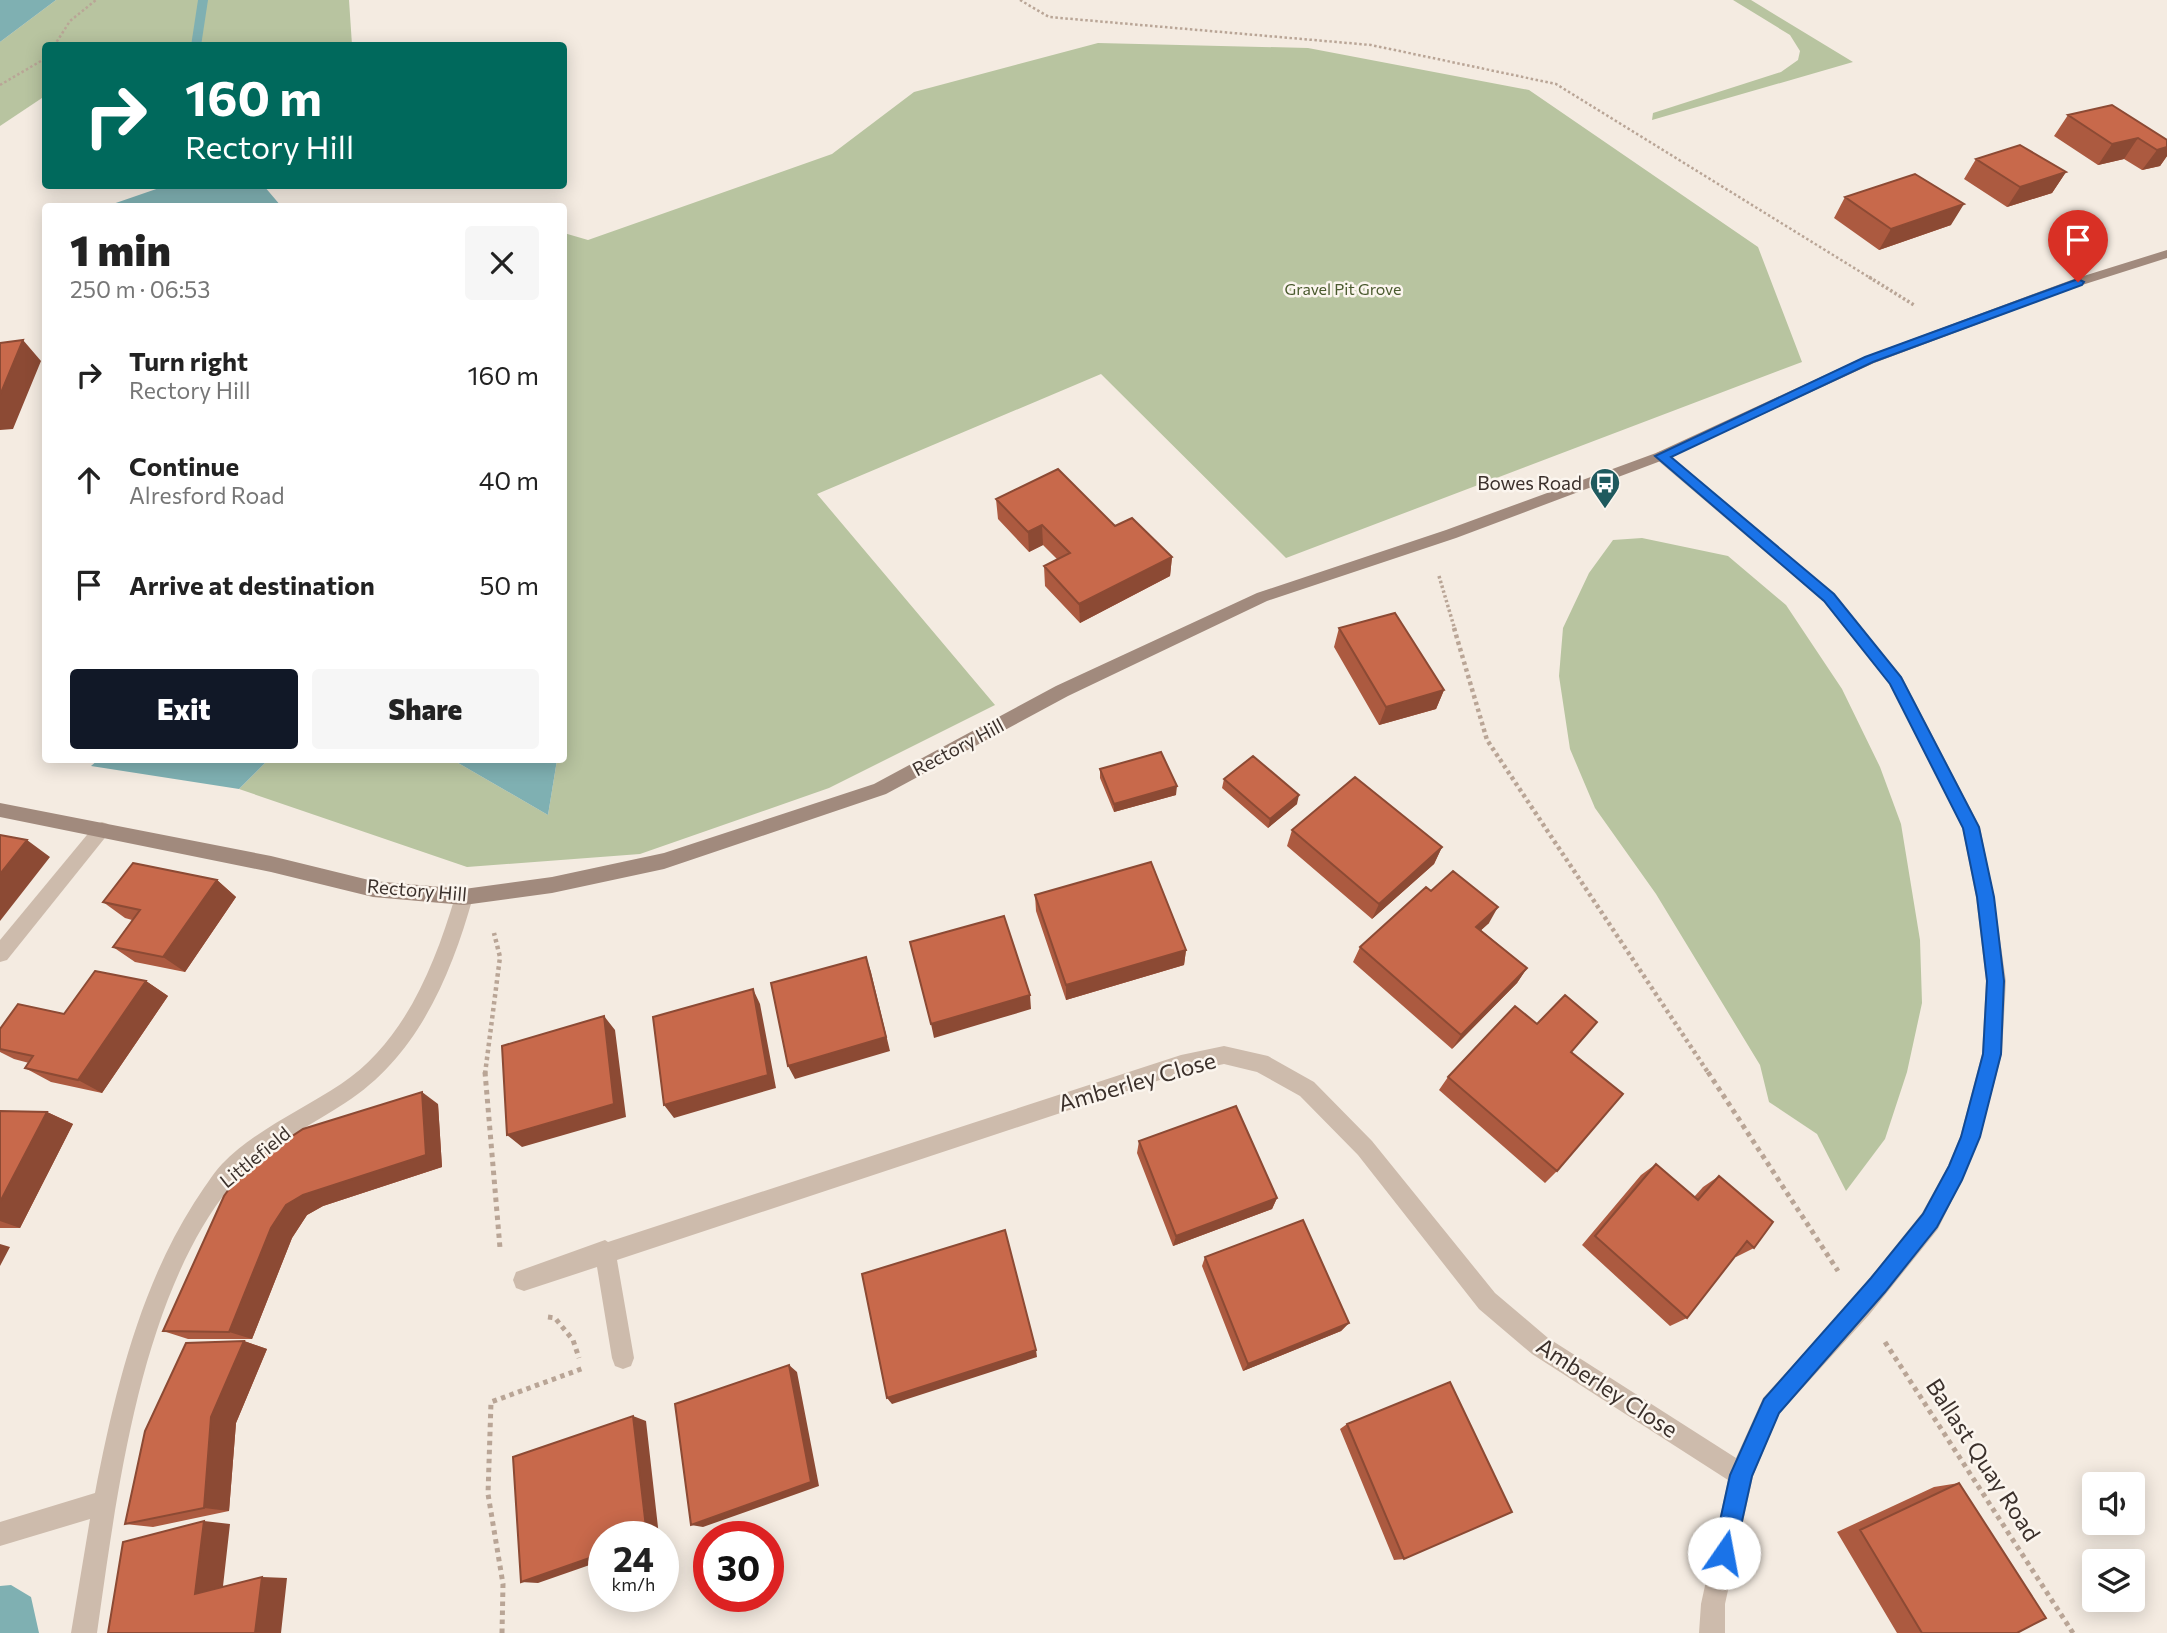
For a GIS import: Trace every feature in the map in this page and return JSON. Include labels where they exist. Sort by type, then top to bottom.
[{"type":"street","name":"Rectory Hill","points":[[0,810],[102,829],[462,907],[664,861],[880,789],[1062,691],[1262,597],[1429,542],[1661,456],[1869,360],[1951,327],[2167,254]]},
{"type":"street","points":[[1661,456],[1829,598],[1901,690],[1971,827],[1985,897],[1996,981],[1992,1054],[1970,1137],[1955,1173],[1930,1220],[1861,1307],[1771,1406],[1741,1475],[1713,1604],[1712,1633]]},
{"type":"street","points":[[0,954],[102,829]]},
{"type":"street","name":"Littlefield","points":[[84,1633],[103,1503],[136,1367],[160,1298],[190,1228],[222,1179],[264,1144],[375,1069],[403,1034],[448,952],[462,907]]},
{"type":"street","name":"Amberley Close","points":[[524,1280],[605,1251],[1181,1064],[1224,1055],[1261,1063],[1307,1089],[1366,1148],[1488,1301],[1540,1346],[1741,1475]]},
{"type":"street","points":[[605,1251],[623,1358]]},
{"type":"street","points":[[0,1534],[103,1503]]},
{"type":"path","points":[[57,42],[70,21],[96,0]]},
{"type":"path","points":[[1020,0],[1049,16],[1371,45],[1556,84],[1951,327]]},
{"type":"path","points":[[0,85],[42,60]]},
{"type":"path","name":"Ballast Quay Road","points":[[1429,542],[1487,740],[1526,794],[2073,1633]]},
{"type":"path","points":[[462,907],[494,932],[500,957],[485,1071],[500,1250]]},
{"type":"path","points":[[542,1316],[555,1318],[573,1340],[582,1369]]},
{"type":"path","points":[[502,1633],[503,1584],[488,1494],[491,1402],[582,1369],[623,1358]]},
{"type":"green space","points":[[56,0],[349,0],[352,42],[42,42],[42,98],[0,126],[0,42]]},
{"type":"green space","points":[[1733,0],[1751,0],[1853,62],[1652,120],[1653,113],[1781,72],[1798,60],[1800,51],[1790,35]]},
{"type":"green space","name":"Gravel Pit Grove","points":[[1098,43],[1308,48],[1529,90],[1758,247],[1802,362],[1286,558],[1101,374],[817,494],[995,705],[829,788],[640,854],[467,867],[239,789],[265,763],[458,763],[548,815],[557,763],[567,763],[567,234],[588,240],[832,154],[914,92]]},
{"type":"green space","points":[[1642,538],[1728,556],[1786,605],[1842,689],[1880,767],[1901,824],[1920,940],[1922,1003],[1907,1072],[1885,1139],[1846,1191],[1817,1134],[1769,1102],[1760,1065],[1656,894],[1595,808],[1570,749],[1559,676],[1563,628],[1589,573],[1613,540]]},
{"type":"water","points":[[0,0],[56,0],[0,42]]},
{"type":"water","points":[[156,189],[267,189],[278,203],[116,203]]},
{"type":"water","points":[[94,763],[265,763],[239,789],[91,766]]},
{"type":"water","points":[[458,763],[557,763],[548,815]]},
{"type":"water","points":[[11,1585],[31,1597],[39,1633],[0,1633],[0,1586]]},
{"type":"building","points":[[2112,105],[2167,140],[2167,147],[2157,150],[2138,138],[2112,144],[2068,115]]},
{"type":"building","points":[[2020,145],[2066,172],[2020,187],[1976,159]]},
{"type":"building","points":[[1915,174],[1964,204],[1891,229],[1845,197]]},
{"type":"building","points":[[23,340],[0,395],[0,343]]},
{"type":"building","points":[[1058,469],[1115,526],[1132,518],[1172,557],[1079,604],[1044,566],[1070,553],[1042,525],[1028,532],[996,499]]},
{"type":"building","points":[[1395,613],[1444,690],[1386,707],[1339,628]]},
{"type":"building","points":[[1161,752],[1177,786],[1114,804],[1100,769]]},
{"type":"building","points":[[1253,756],[1299,795],[1270,819],[1224,779]]},
{"type":"building","points":[[1355,777],[1442,847],[1379,904],[1292,830]]},
{"type":"building","points":[[0,835],[27,840],[0,874]]},
{"type":"building","points":[[1151,862],[1186,950],[1066,985],[1035,895]]},
{"type":"building","points":[[133,863],[217,880],[163,957],[113,947],[140,910],[103,902]]},
{"type":"building","points":[[1453,871],[1498,907],[1476,927],[1527,968],[1461,1035],[1360,947],[1426,887],[1431,891]]},
{"type":"building","points":[[1004,916],[1030,995],[931,1024],[910,942]]},
{"type":"building","points":[[866,957],[886,1037],[788,1066],[771,983]]},
{"type":"building","points":[[95,971],[146,981],[78,1080],[25,1068],[33,1056],[0,1049],[0,1029],[18,1004],[64,1014]]},
{"type":"building","points":[[753,989],[768,1075],[664,1105],[653,1017]]},
{"type":"building","points":[[1565,995],[1597,1022],[1571,1052],[1623,1094],[1557,1171],[1448,1077],[1515,1006],[1537,1024]]},
{"type":"building","points":[[604,1016],[614,1104],[507,1135],[502,1046]]},
{"type":"building","points":[[422,1092],[426,1155],[303,1195],[286,1205],[271,1228],[229,1332],[163,1331],[224,1196],[245,1167],[303,1129]]},
{"type":"building","points":[[1236,1106],[1277,1198],[1176,1236],[1139,1141]]},
{"type":"building","points":[[0,1111],[47,1112],[0,1202]]},
{"type":"building","points":[[1656,1164],[1698,1200],[1719,1176],[1773,1222],[1754,1248],[1747,1241],[1687,1318],[1595,1236]]},
{"type":"building","points":[[1303,1220],[1349,1323],[1248,1364],[1205,1257]]},
{"type":"building","points":[[1005,1230],[1036,1350],[887,1398],[862,1274]]},
{"type":"building","points":[[244,1341],[211,1417],[204,1508],[125,1524],[145,1431],[186,1343]]},
{"type":"building","points":[[789,1365],[811,1482],[702,1521],[693,1521],[691,1525],[675,1404]]},
{"type":"building","points":[[1450,1382],[1512,1512],[1404,1559],[1347,1424]]},
{"type":"building","points":[[633,1416],[645,1521],[588,1521],[588,1559],[521,1582],[513,1457]]},
{"type":"building","points":[[1959,1483],[2046,1618],[2017,1633],[1922,1633],[1860,1530]]},
{"type":"building","points":[[204,1521],[195,1594],[262,1577],[255,1633],[108,1633],[123,1542]]},
{"type":"waterway","points":[[197,42],[203,0]]},
{"type":"place","name":"Bowes Road","points":[[1605,510]]},
{"type":"route","points":[[1724,1553],[1741,1475],[1771,1406],[1861,1307],[1930,1220],[1955,1173],[1970,1137],[1992,1054],[1996,981],[1985,897],[1971,827],[1896,681],[1829,598],[1661,456],[1869,360],[1951,327],[2078,282]]}]
